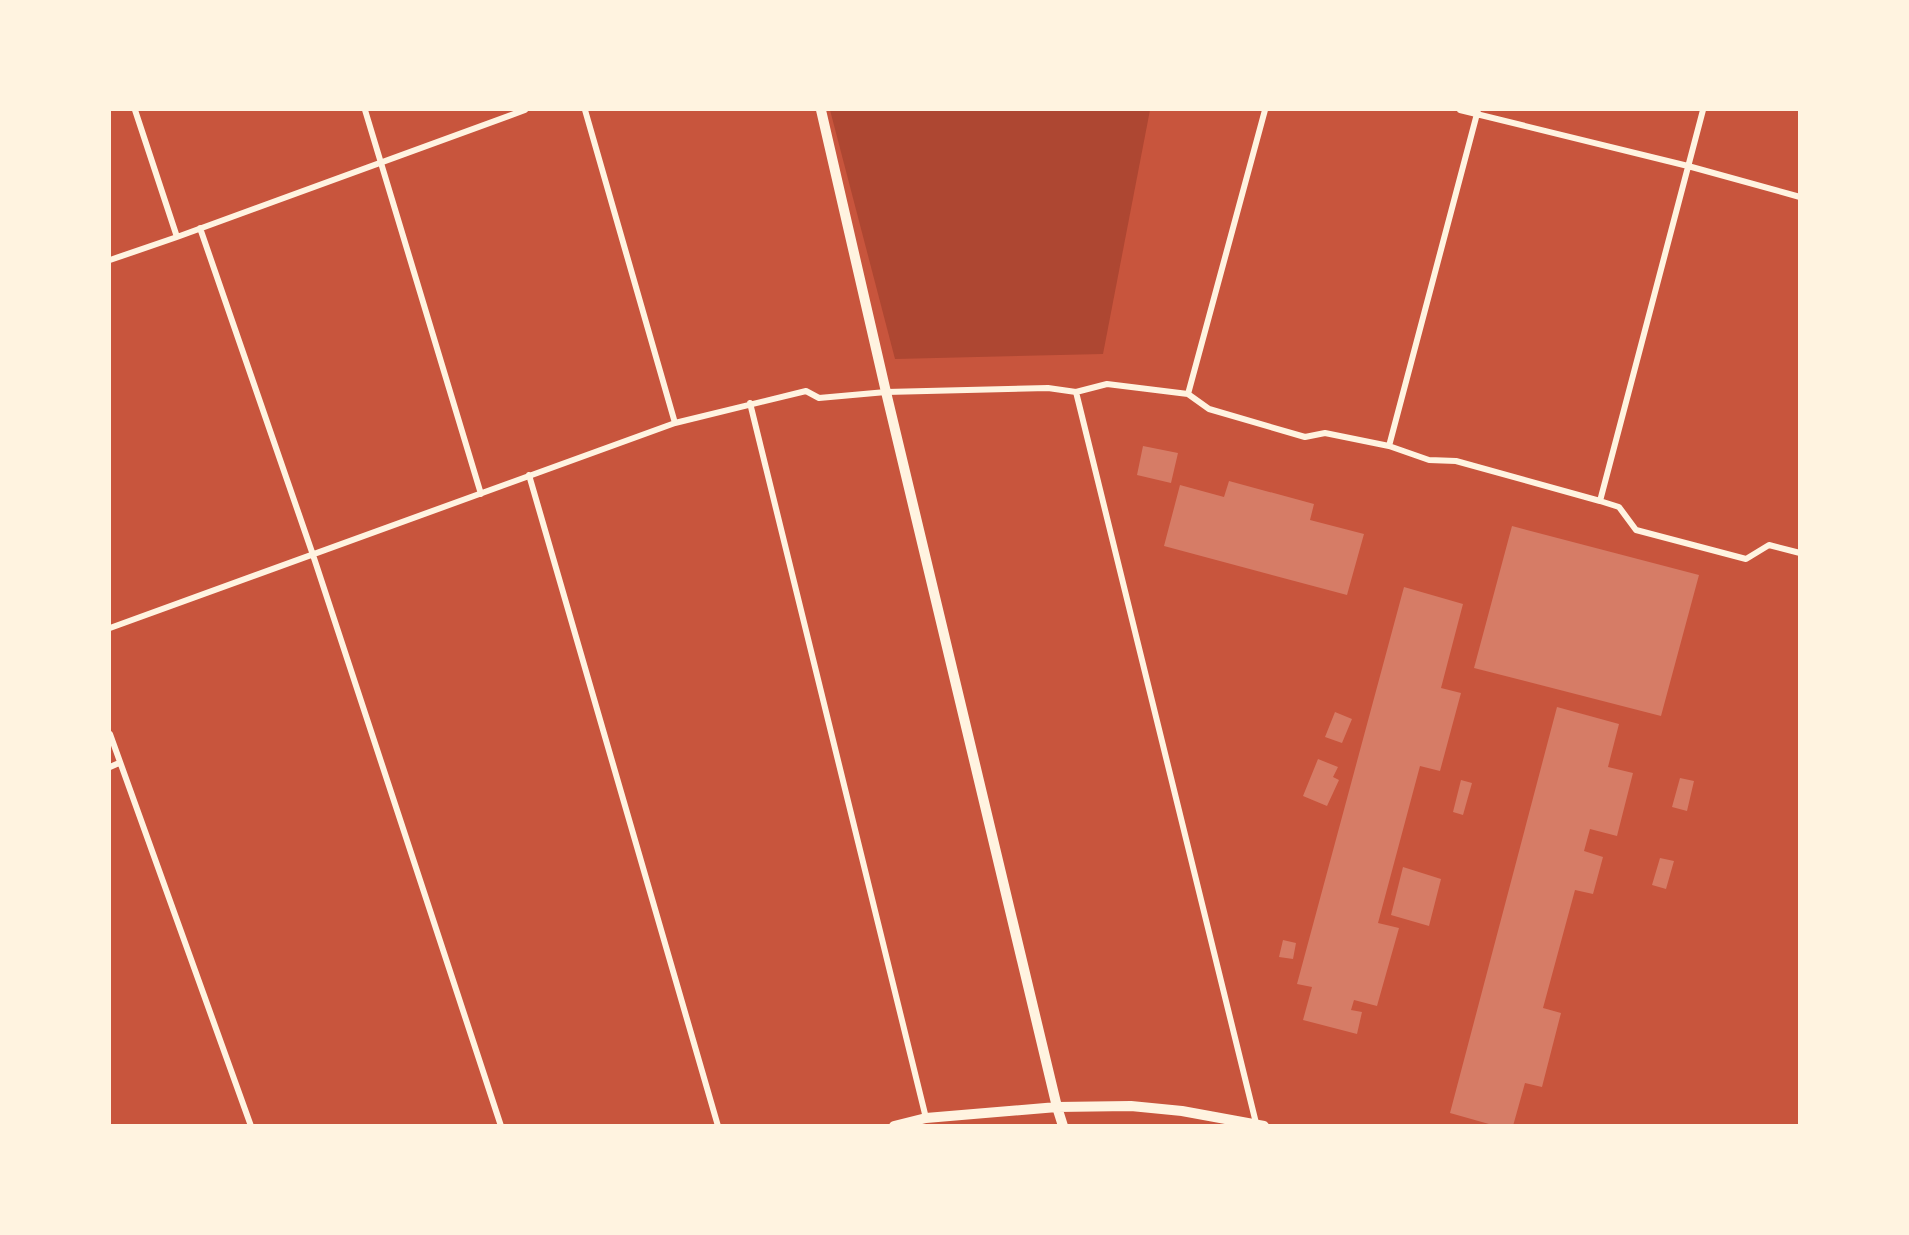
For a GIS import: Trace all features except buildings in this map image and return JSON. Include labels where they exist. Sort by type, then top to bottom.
[{"type":"street","points":[[135,110],[177,237]]},
{"type":"street","points":[[365,110],[481,494]]},
{"type":"street","points":[[110,260],[525,110]]},
{"type":"street","points":[[585,110],[675,423]]},
{"type":"street","points":[[821,110],[1057,1107],[1064,1125]]},
{"type":"street","points":[[1188,394],[1265,110]]},
{"type":"street","points":[[1460,110],[1478,112],[1800,197]]},
{"type":"street","points":[[1600,501],[1703,110]]},
{"type":"street","points":[[1389,446],[1478,112]]},
{"type":"street","points":[[200,228],[313,555],[501,1125]]},
{"type":"street","points":[[110,628],[675,423],[806,391],[819,398],[886,392],[1048,388],[1076,392],[1107,384],[1188,394],[1209,409],[1305,437],[1325,433],[1389,446],[1429,460],[1456,461],[1600,501],[1619,507],[1635,530],[1746,559],[1769,545],[1800,553]]},
{"type":"street","points":[[894,1125],[926,1118],[1057,1107],[1131,1106],[1182,1111],[1260,1124],[1076,392]]},
{"type":"street","points":[[750,403],[926,1118]]},
{"type":"street","points":[[529,475],[718,1125]]},
{"type":"street","points":[[110,734],[251,1125]]},
{"type":"street","points":[[110,767],[119,763]]},
{"type":"shaded area","points":[[830,110],[1150,110],[1103,354],[895,359]]}]
